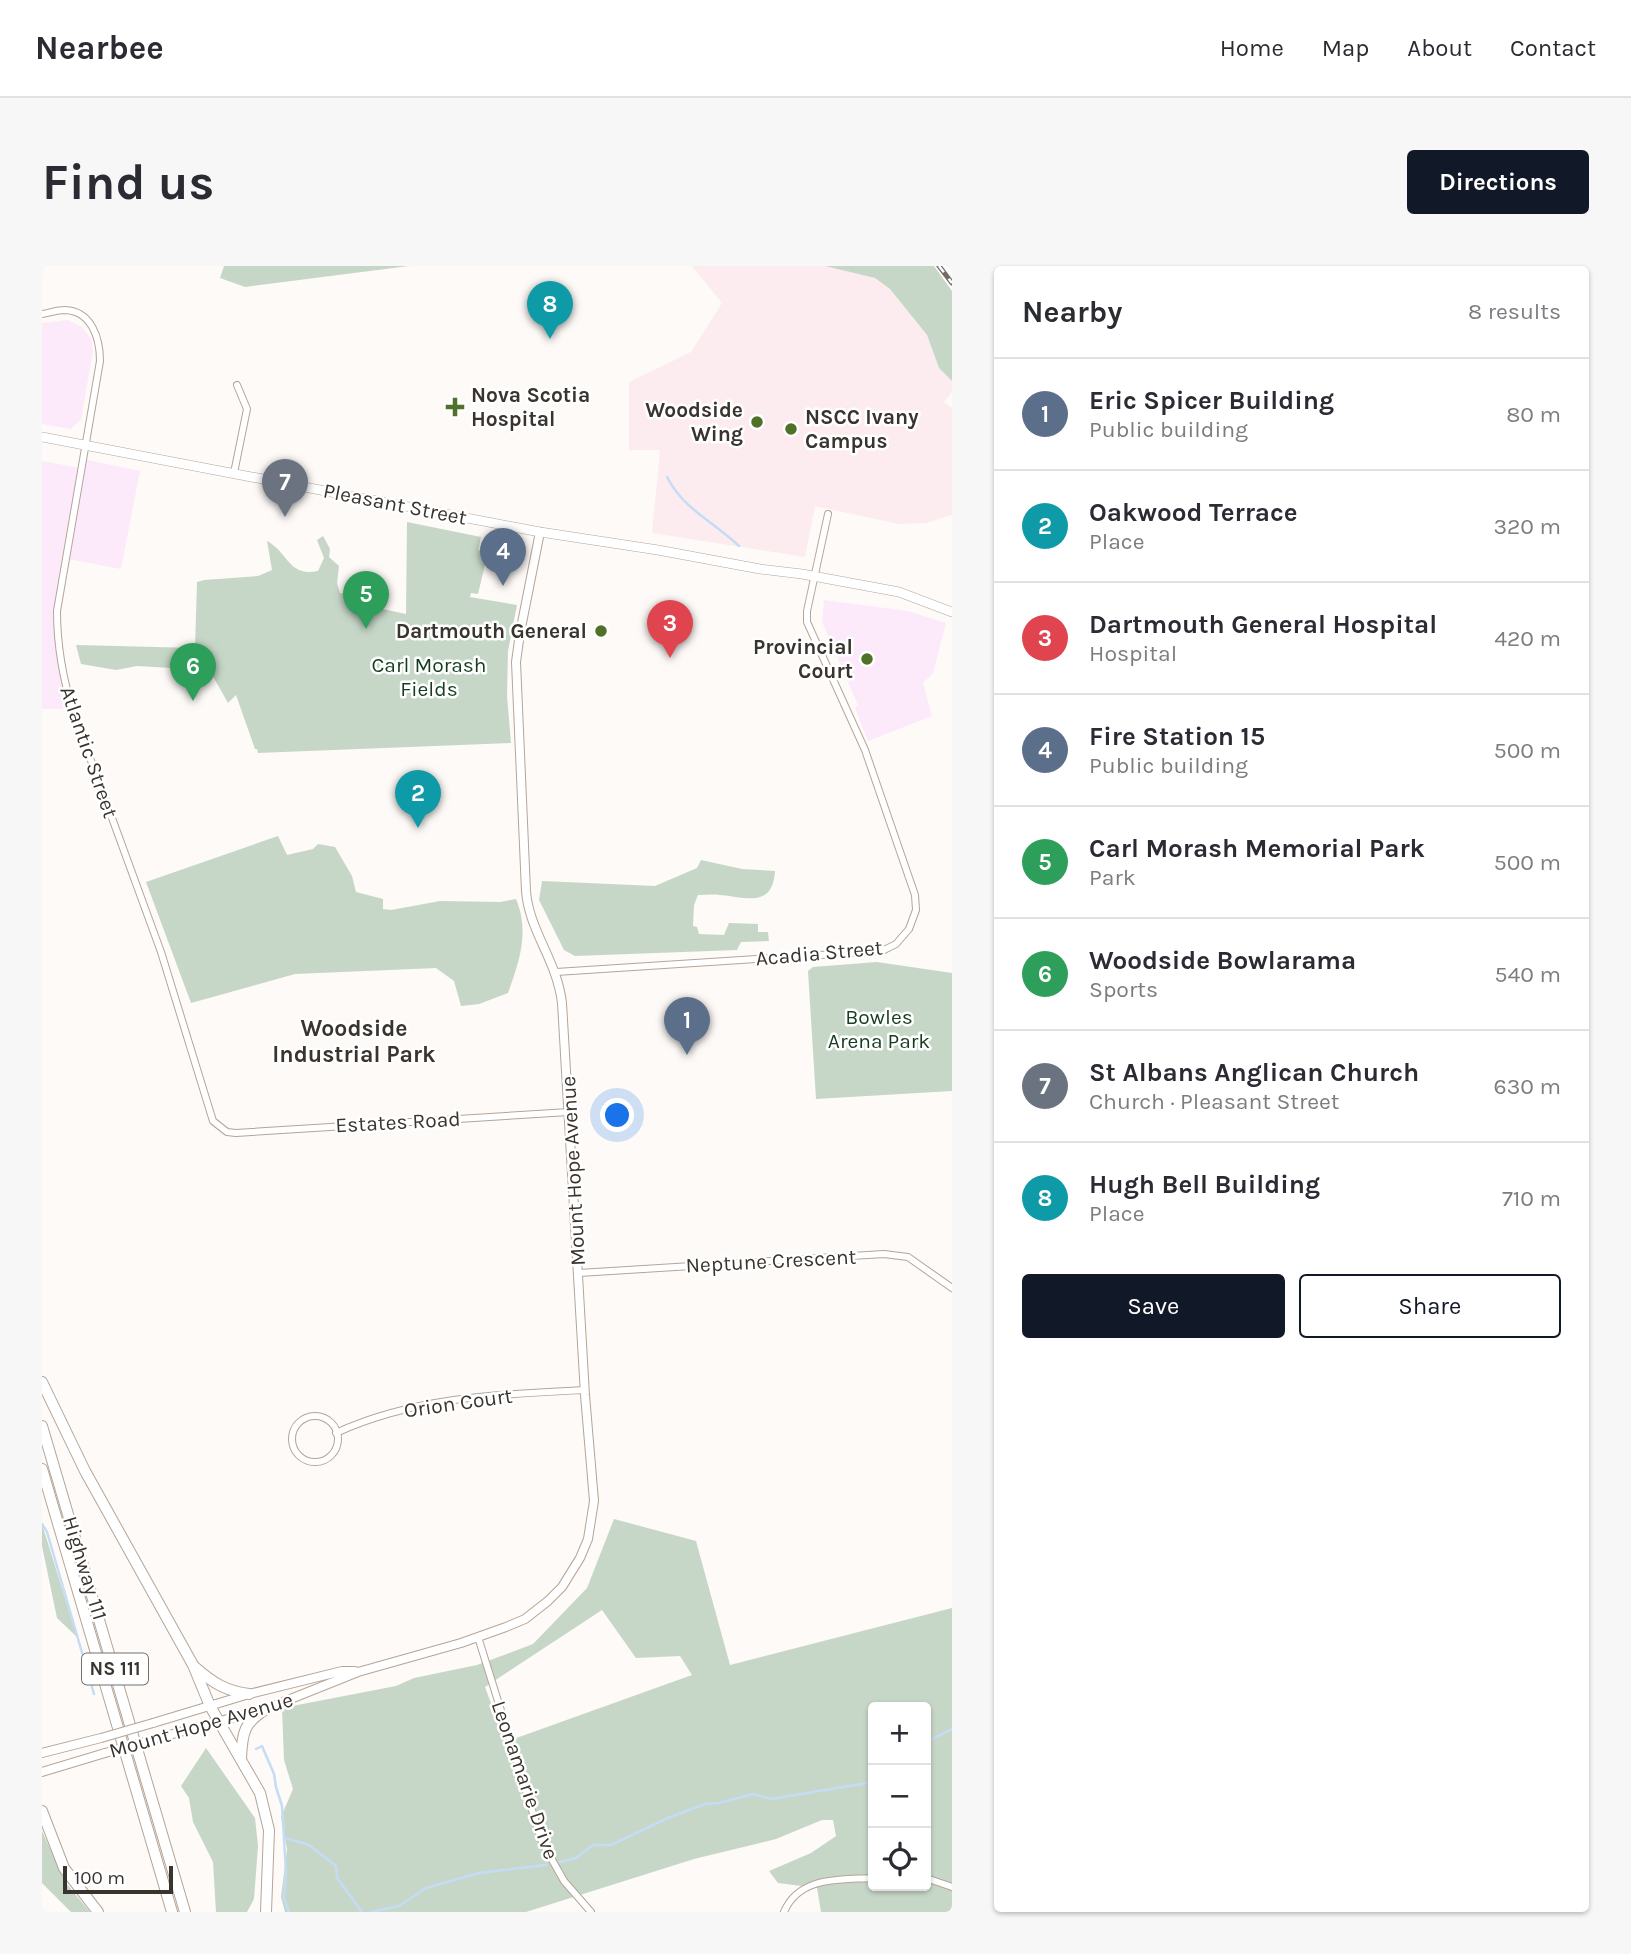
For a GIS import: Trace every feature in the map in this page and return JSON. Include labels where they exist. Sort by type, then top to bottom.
[{"type":"highway","points":[[42,1382],[81,1464],[193,1665],[209,1706],[255,1783],[267,1817],[269,1844],[266,1912]]},
{"type":"highway","name":"Highway 111","points":[[42,1426],[185,1912]]},
{"type":"highway","name":"Highway 111","points":[[42,1469],[172,1912]]},
{"type":"highway","points":[[193,1665],[220,1686],[230,1691],[249,1694]]},
{"type":"highway","points":[[241,1759],[245,1729],[254,1716],[268,1708]]},
{"type":"highway","points":[[42,1814],[64,1868],[98,1912]]},
{"type":"main road","name":"Pleasant Street","points":[[42,438],[540,532],[899,592],[952,612]]},
{"type":"street","name":"Atlantic Street","points":[[42,314],[64,310],[75,312],[87,320],[98,336],[100,361],[57,611],[59,653],[64,678],[74,714],[160,952],[209,1112],[216,1126],[227,1132]]},
{"type":"street","points":[[234,473],[247,409],[237,385]]},
{"type":"street","name":"Acadia Street","points":[[556,972],[882,951],[900,941],[909,929],[916,910],[912,886],[865,750],[807,622],[828,514]]},
{"type":"street","name":"Mount Hope Avenue","points":[[42,1772],[268,1708],[358,1672],[478,1637],[525,1619],[562,1587],[588,1539],[594,1501],[584,1390],[562,1003],[556,972],[527,901],[517,674],[520,633],[540,532]]},
{"type":"street","name":"Estates Road","points":[[227,1132],[569,1112]]},
{"type":"street","name":"Neptune Crescent","points":[[579,1273],[884,1254],[908,1257],[952,1288]]},
{"type":"street","name":"Orion Court","points":[[336,1433],[361,1422],[426,1404],[488,1396],[584,1390]]},
{"type":"street","points":[[322,1417],[329,1421],[336,1433],[336,1448],[323,1460],[305,1460],[294,1448],[293,1431],[304,1418],[322,1417]]},
{"type":"street","name":"Leonamarie Drive","points":[[478,1637],[542,1842],[564,1881],[591,1912]]},
{"type":"street","name":"Mount Hope Avenue","points":[[42,1753],[249,1694],[342,1671],[358,1672]]},
{"type":"street","points":[[784,1912],[794,1894],[812,1884],[868,1878]]},
{"type":"street","points":[[931,1880],[952,1887]]},
{"type":"shaded area","name":"NSCC Ivany Campus","points":[[692,266],[825,266],[875,278],[890,289],[927,335],[939,368],[952,381],[952,392],[944,402],[952,408],[952,515],[926,523],[899,524],[815,506],[805,557],[652,533],[660,450],[629,450],[629,382],[691,352],[722,303]]},
{"type":"shaded area","points":[[68,320],[82,327],[91,339],[93,351],[81,420],[71,429],[42,424],[42,323]]},
{"type":"shaded area","points":[[83,459],[140,471],[121,569],[63,558],[60,647],[64,709],[42,709],[42,461],[81,468]]},
{"type":"shaded area","points":[[824,600],[908,611],[946,623],[933,673],[923,683],[932,716],[868,741],[855,708],[858,705],[822,622]]},
{"type":"green space","points":[[224,266],[409,266],[245,287],[220,278]]},
{"type":"green space","points":[[825,266],[934,266],[952,291],[952,381],[939,368],[927,335],[890,289],[875,278]]},
{"type":"green space","name":"Carl Morash Fields","points":[[407,522],[481,537],[478,550],[488,552],[478,594],[471,593],[470,597],[517,605],[508,651],[507,696],[511,743],[258,753],[236,695],[228,703],[206,664],[171,668],[137,666],[116,670],[81,664],[76,645],[195,648],[197,582],[258,576],[272,570],[267,541],[294,567],[308,572],[318,571],[324,558],[317,540],[323,536],[330,549],[329,557],[339,566],[337,583],[340,593],[374,599],[378,608],[406,614]]},
{"type":"green space","points":[[278,836],[287,855],[313,849],[318,844],[335,847],[352,876],[356,892],[383,899],[383,909],[391,910],[440,901],[500,902],[516,899],[523,935],[508,993],[479,1004],[461,1006],[454,981],[436,968],[295,974],[191,1003],[146,882]]},
{"type":"green space","points":[[701,860],[742,869],[775,871],[773,883],[763,896],[747,898],[698,895],[694,905],[693,926],[697,927],[699,934],[724,935],[729,923],[758,924],[758,932],[768,932],[769,941],[741,942],[737,950],[575,956],[564,950],[539,900],[542,881],[655,886],[697,868]]},
{"type":"green space","name":"Bowles Arena Park","points":[[877,962],[952,973],[952,1091],[816,1099],[808,971],[813,967]]},
{"type":"green space","points":[[614,1519],[696,1541],[730,1665],[952,1608],[952,1912],[821,1912],[817,1888],[778,1883],[769,1871],[811,1853],[836,1836],[833,1820],[822,1820],[776,1839],[694,1859],[526,1912],[285,1912],[281,1897],[287,1849],[281,1817],[293,1789],[284,1760],[282,1708],[396,1686],[414,1678],[477,1665],[533,1644],[587,1588]],"holes":[[[602,1610],[636,1658],[680,1656],[692,1675],[505,1742],[485,1687]]]},
{"type":"green space","points":[[42,1524],[77,1637],[57,1618],[42,1546]]},
{"type":"green space","points":[[206,1748],[255,1818],[258,1846],[254,1899],[247,1912],[216,1912],[213,1862],[193,1822],[189,1798],[181,1786]]},
{"type":"green space","points":[[42,1831],[66,1883],[90,1912],[71,1912],[42,1883]]},
{"type":"waterway","points":[[667,477],[690,507],[739,546]]},
{"type":"waterway","points":[[42,1524],[47,1532],[94,1694]]},
{"type":"waterway","points":[[931,1740],[952,1729]]},
{"type":"waterway","points":[[256,1749],[262,1746],[274,1774],[282,1806],[286,1872],[284,1898],[289,1912]]},
{"type":"waterway","points":[[556,1863],[576,1858],[593,1845],[611,1845],[705,1804],[753,1794],[771,1799],[868,1783]]},
{"type":"waterway","points":[[285,1838],[309,1845],[336,1866],[337,1878],[362,1912]]},
{"type":"waterway","points":[[371,1912],[399,1906],[426,1888],[479,1873],[546,1865]]},
{"type":"railway","points":[[939,266],[952,283]]},
{"type":"place","name":"Hugh Bell Building","points":[[550,339]]},
{"type":"place","name":"Nova Scotia Hospital","points":[[455,407]]},
{"type":"place","name":"Woodside Wing","points":[[757,422]]},
{"type":"place","name":"NSCC Ivany Campus","points":[[791,429]]},
{"type":"place","name":"St Albans Anglican Church","points":[[285,517]]},
{"type":"place","name":"Fire Station 15","points":[[503,586]]},
{"type":"place","name":"Carl Morash Memorial Park","points":[[366,629]]},
{"type":"place","name":"Dartmouth General","points":[[601,631]]},
{"type":"place","name":"Dartmouth General Hospital","points":[[670,658]]},
{"type":"place","name":"Provincial Court","points":[[867,659]]},
{"type":"place","name":"Woodside Bowlarama","points":[[193,701]]},
{"type":"place","name":"Oakwood Terrace","points":[[418,828]]},
{"type":"place","name":"Eric Spicer Building","points":[[687,1055]]},
{"type":"district","name":"Woodside Industrial Park","points":[[354,1041]]}]
